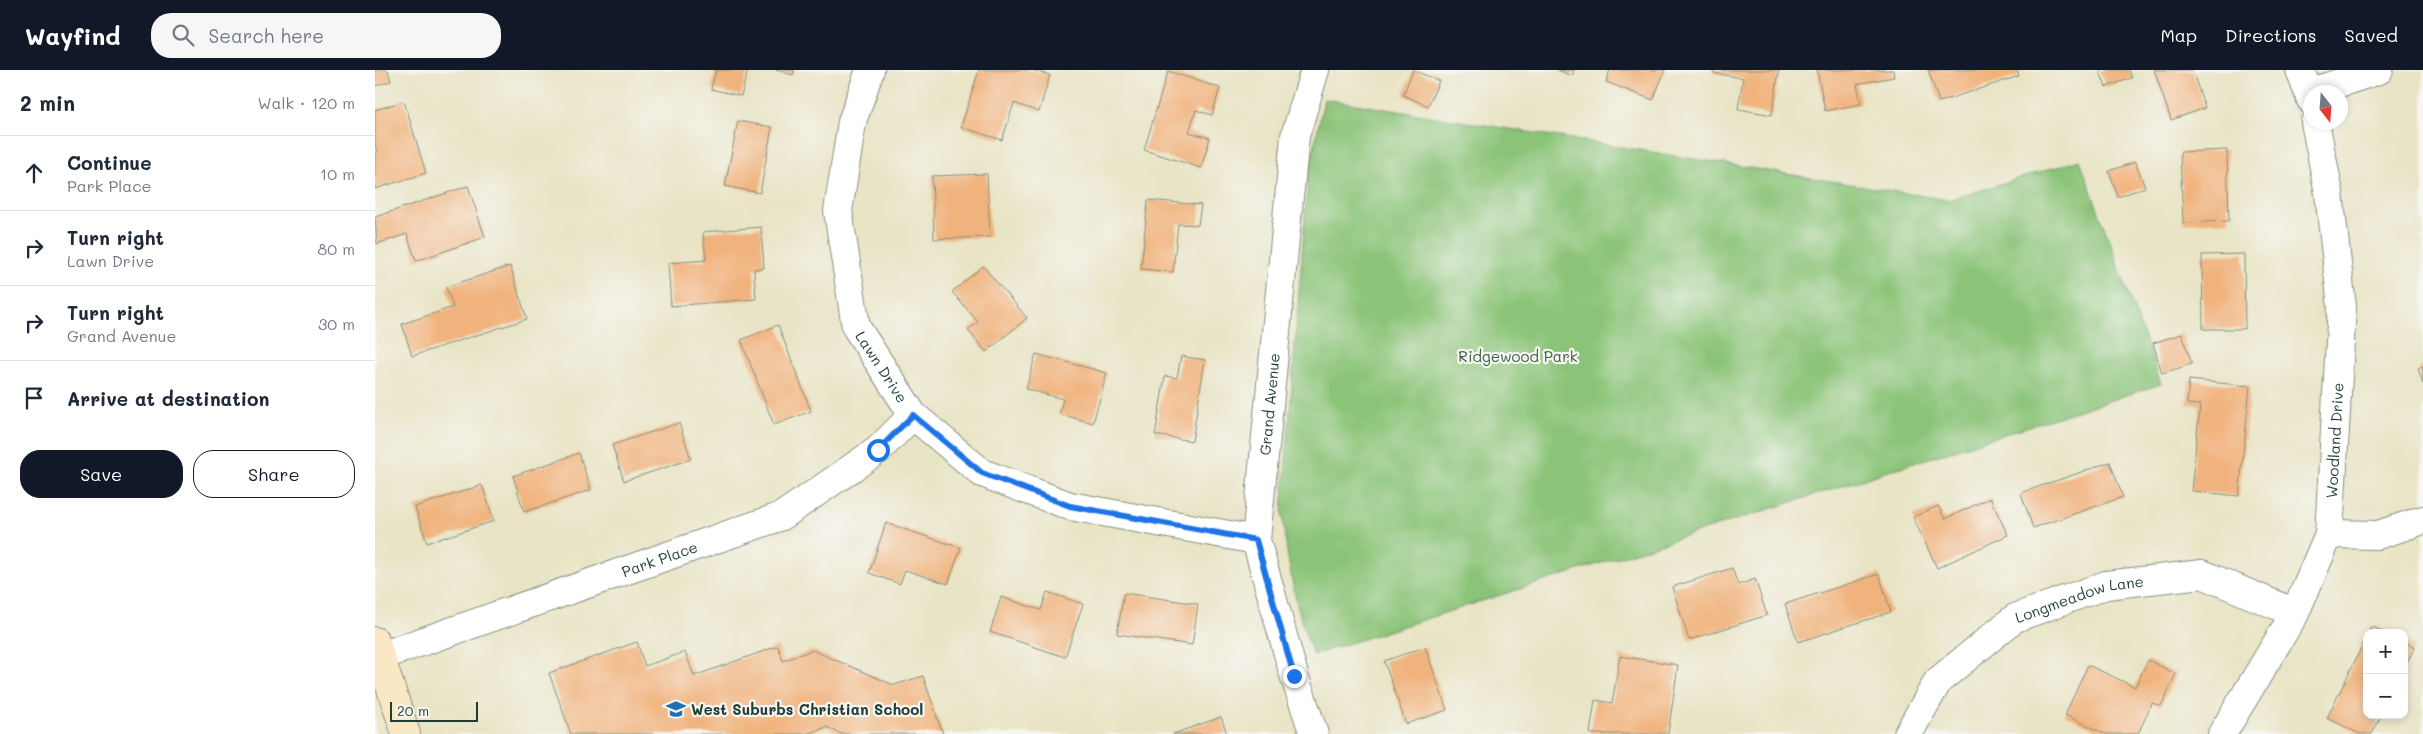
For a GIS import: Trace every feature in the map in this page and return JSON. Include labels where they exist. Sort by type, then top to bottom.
[{"type":"main road","points":[[378,649],[406,734]]},
{"type":"street","name":"Lawn Drive","points":[[870,70],[852,122],[838,210],[856,326],[913,415],[982,473],[1061,502],[1256,540]]},
{"type":"street","name":"Grand Avenue","points":[[1314,734],[1294,676],[1256,540],[1295,136],[1315,70]]},
{"type":"street","points":[[2326,85],[2379,70]]},
{"type":"street","name":"Woodland Drive","points":[[2222,734],[2295,613],[2329,534],[2341,307],[2329,193],[2317,130]]},
{"type":"street","name":"Park Place","points":[[378,649],[782,516],[878,450],[913,415]]},
{"type":"street","points":[[2329,534],[2378,536],[2423,520]]},
{"type":"street","name":"Longmeadow Lane","points":[[1908,734],[1939,681],[2015,618],[2106,585],[2202,574],[2295,613]]},
{"type":"green space","name":"Ridgewood Park","points":[[1324,99],[1948,200],[2080,160],[2161,384],[1313,655],[1301,620],[1293,586],[1282,514],[1308,176]]},
{"type":"building","points":[[375,70],[388,70],[391,81],[375,86]]},
{"type":"building","points":[[716,70],[748,70],[741,96],[711,89]]},
{"type":"building","points":[[776,70],[794,70],[793,75]]},
{"type":"building","points":[[979,70],[1032,70],[1050,75],[1039,112],[1014,103],[1002,140],[961,127]]},
{"type":"building","points":[[1413,70],[1439,81],[1428,106],[1403,95]]},
{"type":"building","points":[[1558,70],[1574,70],[1572,76]]},
{"type":"building","points":[[1610,70],[1665,70],[1653,100],[1606,82]]},
{"type":"building","points":[[1713,70],[1779,70],[1772,115],[1738,109],[1743,78],[1713,73]]},
{"type":"building","points":[[1817,70],[1893,70],[1894,77],[1857,84],[1861,104],[1825,111]]},
{"type":"building","points":[[1928,70],[2017,70],[2019,76],[1939,102]]},
{"type":"building","points":[[2099,70],[2129,70],[2132,78],[2106,87]]},
{"type":"building","points":[[2154,70],[2192,70],[2205,108],[2171,120]]},
{"type":"building","points":[[1168,71],[1220,88],[1212,115],[1196,110],[1189,132],[1210,138],[1201,168],[1144,150]]},
{"type":"building","points":[[404,101],[426,173],[375,189],[375,153],[377,152],[375,145],[375,110]]},
{"type":"building","points":[[738,121],[772,127],[760,193],[725,186]]},
{"type":"building","points":[[2227,150],[2229,221],[2183,223],[2180,152]]},
{"type":"building","points":[[2135,162],[2145,187],[2118,197],[2109,171]]},
{"type":"building","points":[[987,174],[990,237],[934,239],[932,176]]},
{"type":"building","points":[[468,186],[485,237],[416,261],[407,234],[377,244],[375,217]]},
{"type":"building","points":[[1148,200],[1201,205],[1198,225],[1178,224],[1173,272],[1141,269]]},
{"type":"building","points":[[761,227],[764,268],[754,269],[756,299],[671,306],[668,263],[706,260],[703,232]]},
{"type":"building","points":[[2244,254],[2245,329],[2203,329],[2202,255]]},
{"type":"building","points":[[510,266],[527,319],[412,356],[402,324],[453,307],[446,287]]},
{"type":"building","points":[[983,266],[1027,318],[986,352],[968,330],[978,322],[952,292]]},
{"type":"building","points":[[778,325],[811,411],[774,425],[741,340]]},
{"type":"building","points":[[2182,334],[2192,364],[2162,373],[2153,343]]},
{"type":"building","points":[[1036,354],[1107,373],[1093,423],[1059,414],[1063,399],[1026,389]]},
{"type":"building","points":[[1181,356],[1205,360],[1192,441],[1155,435],[1165,376],[1177,378]]},
{"type":"building","points":[[2423,366],[2423,384],[2418,368]]},
{"type":"building","points":[[2189,380],[2250,386],[2239,496],[2191,491],[2200,405],[2187,404]]},
{"type":"building","points":[[679,423],[691,459],[624,481],[612,445]]},
{"type":"building","points":[[579,453],[591,490],[524,512],[513,476]]},
{"type":"building","points":[[2110,462],[2123,497],[2033,528],[2021,493]]},
{"type":"building","points":[[482,485],[494,521],[427,543],[415,507]]},
{"type":"building","points":[[1990,498],[2008,535],[1937,568],[1913,517],[1938,506],[1945,519]]},
{"type":"building","points":[[886,523],[961,548],[948,584],[905,570],[900,584],[869,573]]},
{"type":"building","points":[[1732,568],[1738,585],[1755,579],[1767,615],[1689,640],[1672,587]]},
{"type":"building","points":[[1879,574],[1891,612],[1798,642],[1785,604]]},
{"type":"building","points":[[1047,592],[1083,604],[1065,657],[990,632],[1001,597],[1041,610]]},
{"type":"building","points":[[1124,593],[1198,604],[1192,645],[1117,634]]},
{"type":"building","points":[[637,642],[645,666],[685,652],[694,676],[778,646],[783,661],[812,650],[894,685],[923,676],[943,734],[841,734],[827,727],[806,734],[571,734],[549,673]]},
{"type":"building","points":[[2363,644],[2363,719],[2379,719],[2372,734],[2360,734],[2327,718]]},
{"type":"building","points":[[2408,644],[2415,647],[2408,660]]},
{"type":"building","points":[[1425,647],[1447,710],[1406,724],[1384,661]]},
{"type":"building","points":[[1620,656],[1678,665],[1668,734],[1590,734],[1595,700],[1612,703]]},
{"type":"building","points":[[2148,660],[2176,674],[2161,706],[2152,703],[2138,734],[2106,734],[2065,715],[2088,665],[2135,687]]},
{"type":"building","points":[[1221,717],[1227,734],[1173,734]]},
{"type":"place","name":"West Suburbs Christian School","points":[[676,709]]},
{"type":"route","points":[[878,450],[913,415],[982,473],[1070,506],[1256,540],[1294,676]]}]
